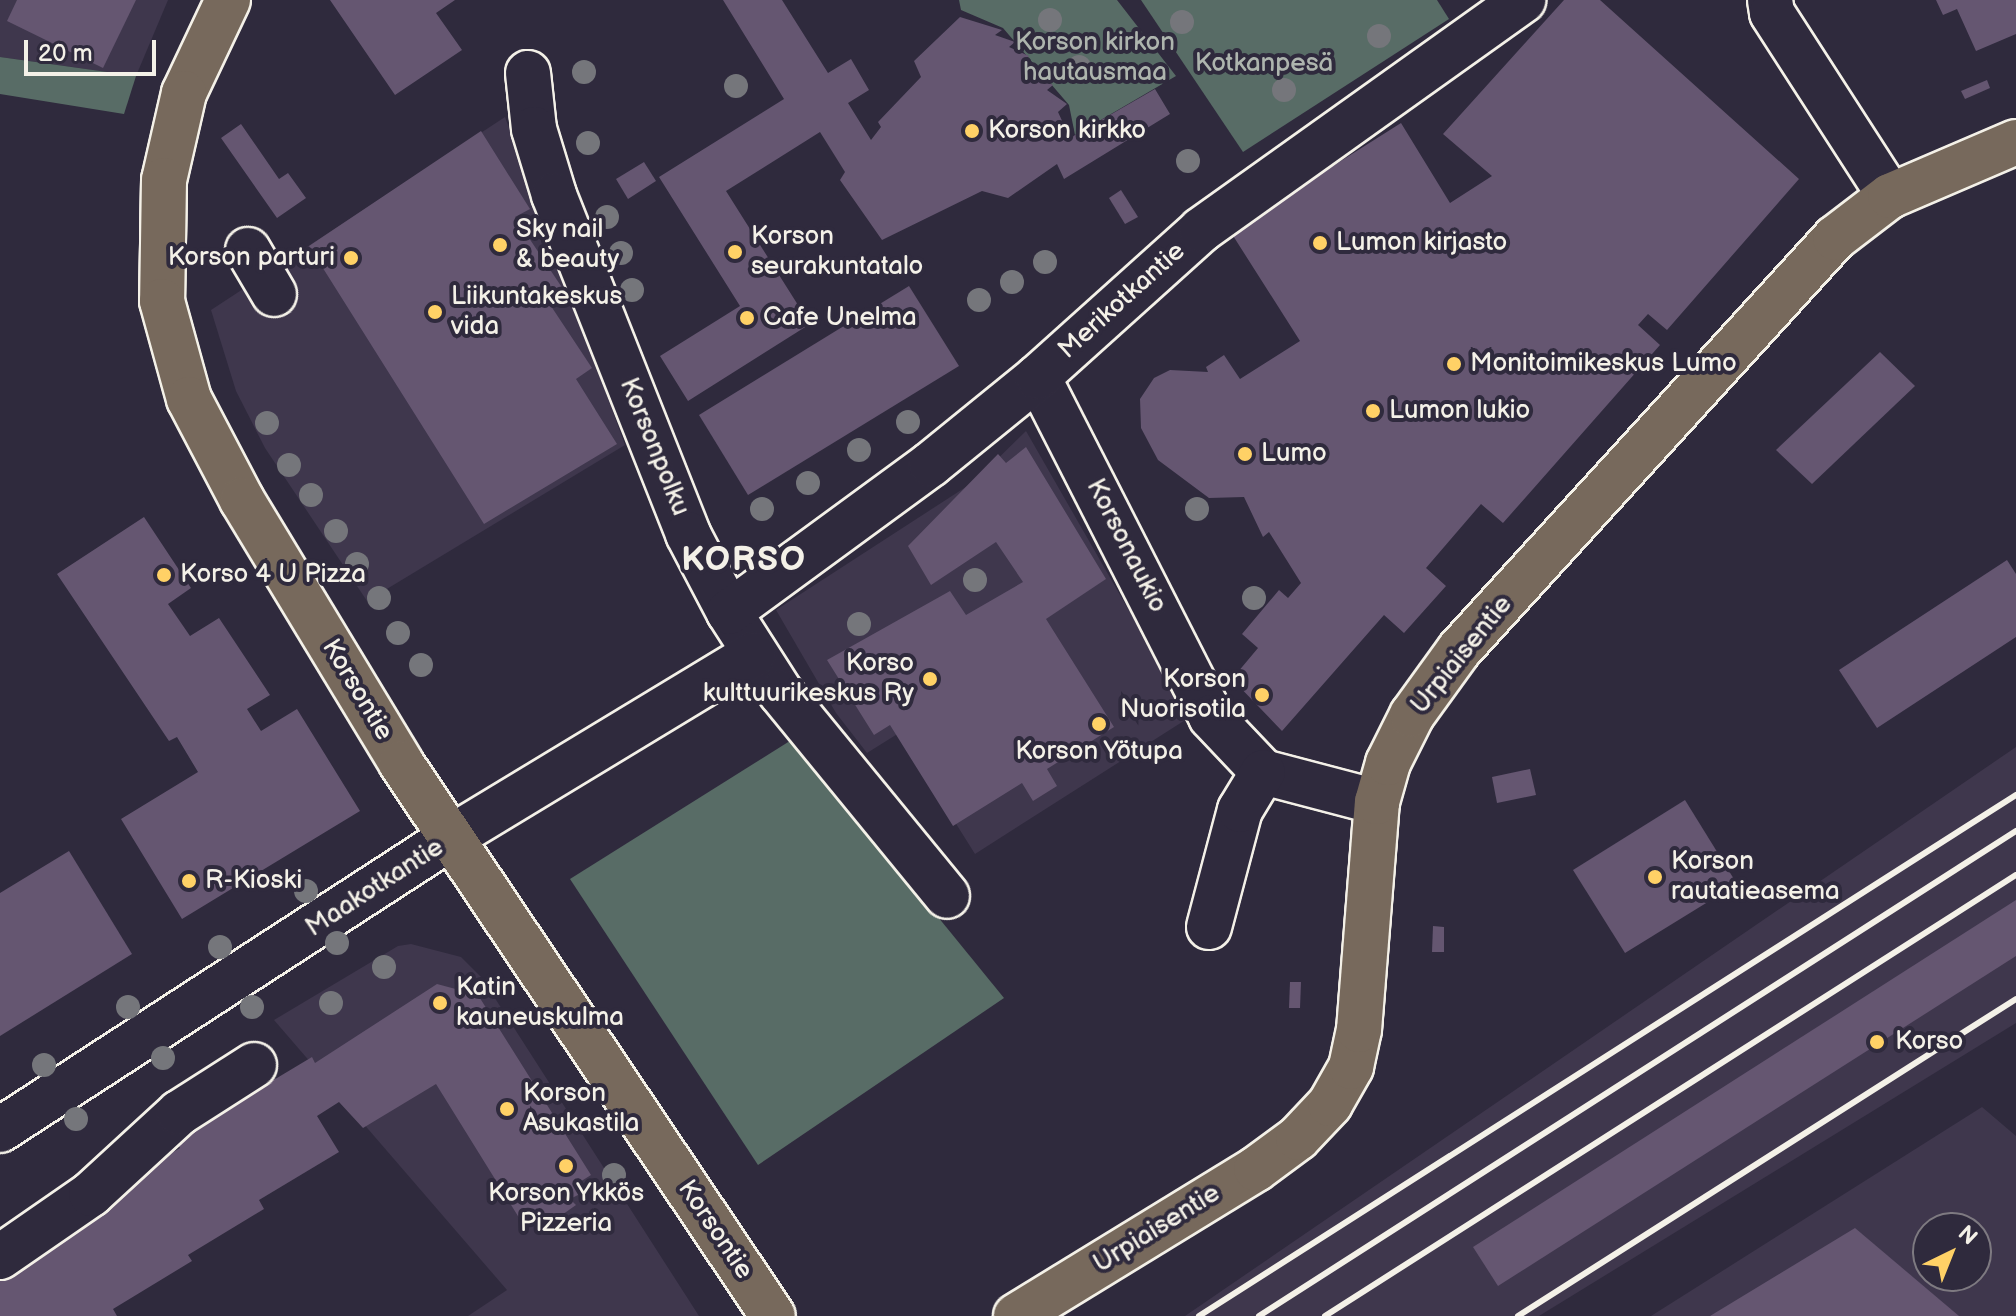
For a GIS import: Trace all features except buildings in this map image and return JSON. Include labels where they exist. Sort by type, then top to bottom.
[{"type":"main road","name":"Korsontie","points":[[228,0],[184,93],[164,180],[159,257],[171,341],[189,399],[242,500],[450,838],[773,1316]]},
{"type":"main road","name":"Urpiaisentie","points":[[1016,1316],[1256,1169],[1298,1138],[1330,1104],[1351,1067],[1359,1030],[1377,802],[1388,763],[1412,715],[1459,650],[1835,238],[1890,196],[2013,150]]},
{"type":"street","name":"Merikotkantie","points":[[729,612],[931,464],[1038,377],[1201,230],[1523,0]]},
{"type":"street","points":[[1770,0],[1781,27],[1890,196]]},
{"type":"street","name":"Korsonpolku","points":[[528,73],[534,129],[554,195],[688,534],[754,654],[947,896]]},
{"type":"street","points":[[248,250],[274,294]]},
{"type":"street","name":"Korsonaukio","points":[[1038,377],[1211,717],[1263,772]]},
{"type":"street","name":"Maakotkantie","points":[[0,1130],[450,838],[754,654]]},
{"type":"street","points":[[1209,927],[1240,810],[1263,772],[1377,802]]},
{"type":"street","points":[[0,1257],[91,1194],[179,1113],[254,1065]]},
{"type":"shaded area","points":[[0,0],[168,0],[136,76],[0,57]]},
{"type":"shaded area","points":[[505,117],[625,445],[367,601],[265,448],[236,391],[211,310]]},
{"type":"shaded area","points":[[1026,431],[1190,717],[975,854],[899,733],[867,753],[836,713],[776,610],[975,481]]},
{"type":"shaded area","points":[[2016,747],[2016,1023],[1539,1316],[1185,1316]]},
{"type":"shaded area","points":[[411,944],[461,957],[482,978],[699,1316],[468,1316],[507,1290],[274,1020],[398,946]]},
{"type":"shaded area","points":[[1982,1107],[2016,1136],[2016,1316],[1651,1316]]},
{"type":"green space","name":"Korson kirkon hautausmaa","points":[[959,0],[1117,0],[1176,76],[1075,135],[1069,105],[1003,28],[961,10]]},
{"type":"green space","name":"Kotkanpesä","points":[[1141,0],[1437,0],[1449,19],[1243,152]]},
{"type":"green space","points":[[0,57],[136,76],[124,114],[0,94]]},
{"type":"green space","points":[[793,739],[1004,998],[758,1165],[570,879]]},
{"type":"railway","points":[[1199,1316],[2016,795]]},
{"type":"railway","points":[[1259,1316],[2016,831]]},
{"type":"railway","points":[[1325,1316],[2016,875]]},
{"type":"railway","points":[[1518,1316],[2016,999]]},
{"type":"place","name":"Korson kirkko","points":[[972,131]]},
{"type":"place","name":"Lumon kirjasto","points":[[1320,243]]},
{"type":"place","name":"Sky nail & beauty","points":[[500,245]]},
{"type":"place","name":"Korson seurakuntatalo","points":[[735,252]]},
{"type":"place","name":"Korson parturi","points":[[351,258]]},
{"type":"place","name":"Liikuntakeskus vida","points":[[435,312]]},
{"type":"place","name":"Cafe Unelma","points":[[747,318]]},
{"type":"place","name":"Monitoimikeskus Lumo","points":[[1454,364]]},
{"type":"place","name":"Lumon lukio","points":[[1373,411]]},
{"type":"place","name":"Lumo","points":[[1245,454]]},
{"type":"place","name":"Korso 4 U Pizza","points":[[164,575]]},
{"type":"place","name":"Korso kulttuurikeskus Ry","points":[[930,679]]},
{"type":"place","name":"Korson Nuorisotila","points":[[1262,695]]},
{"type":"place","name":"Korson Yötupa","points":[[1099,724]]},
{"type":"place","name":"Korson rautatieasema","points":[[1655,877]]},
{"type":"place","name":"R-Kioski","points":[[189,881]]},
{"type":"place","name":"Katin kauneuskulma","points":[[440,1003]]},
{"type":"place","name":"Korso","points":[[1877,1042]]},
{"type":"place","name":"Korson Asukastila","points":[[507,1109]]},
{"type":"place","name":"Korson Ykkös Pizzeria","points":[[566,1166]]},
{"type":"district","name":"KORSO","points":[[744,560]]}]
